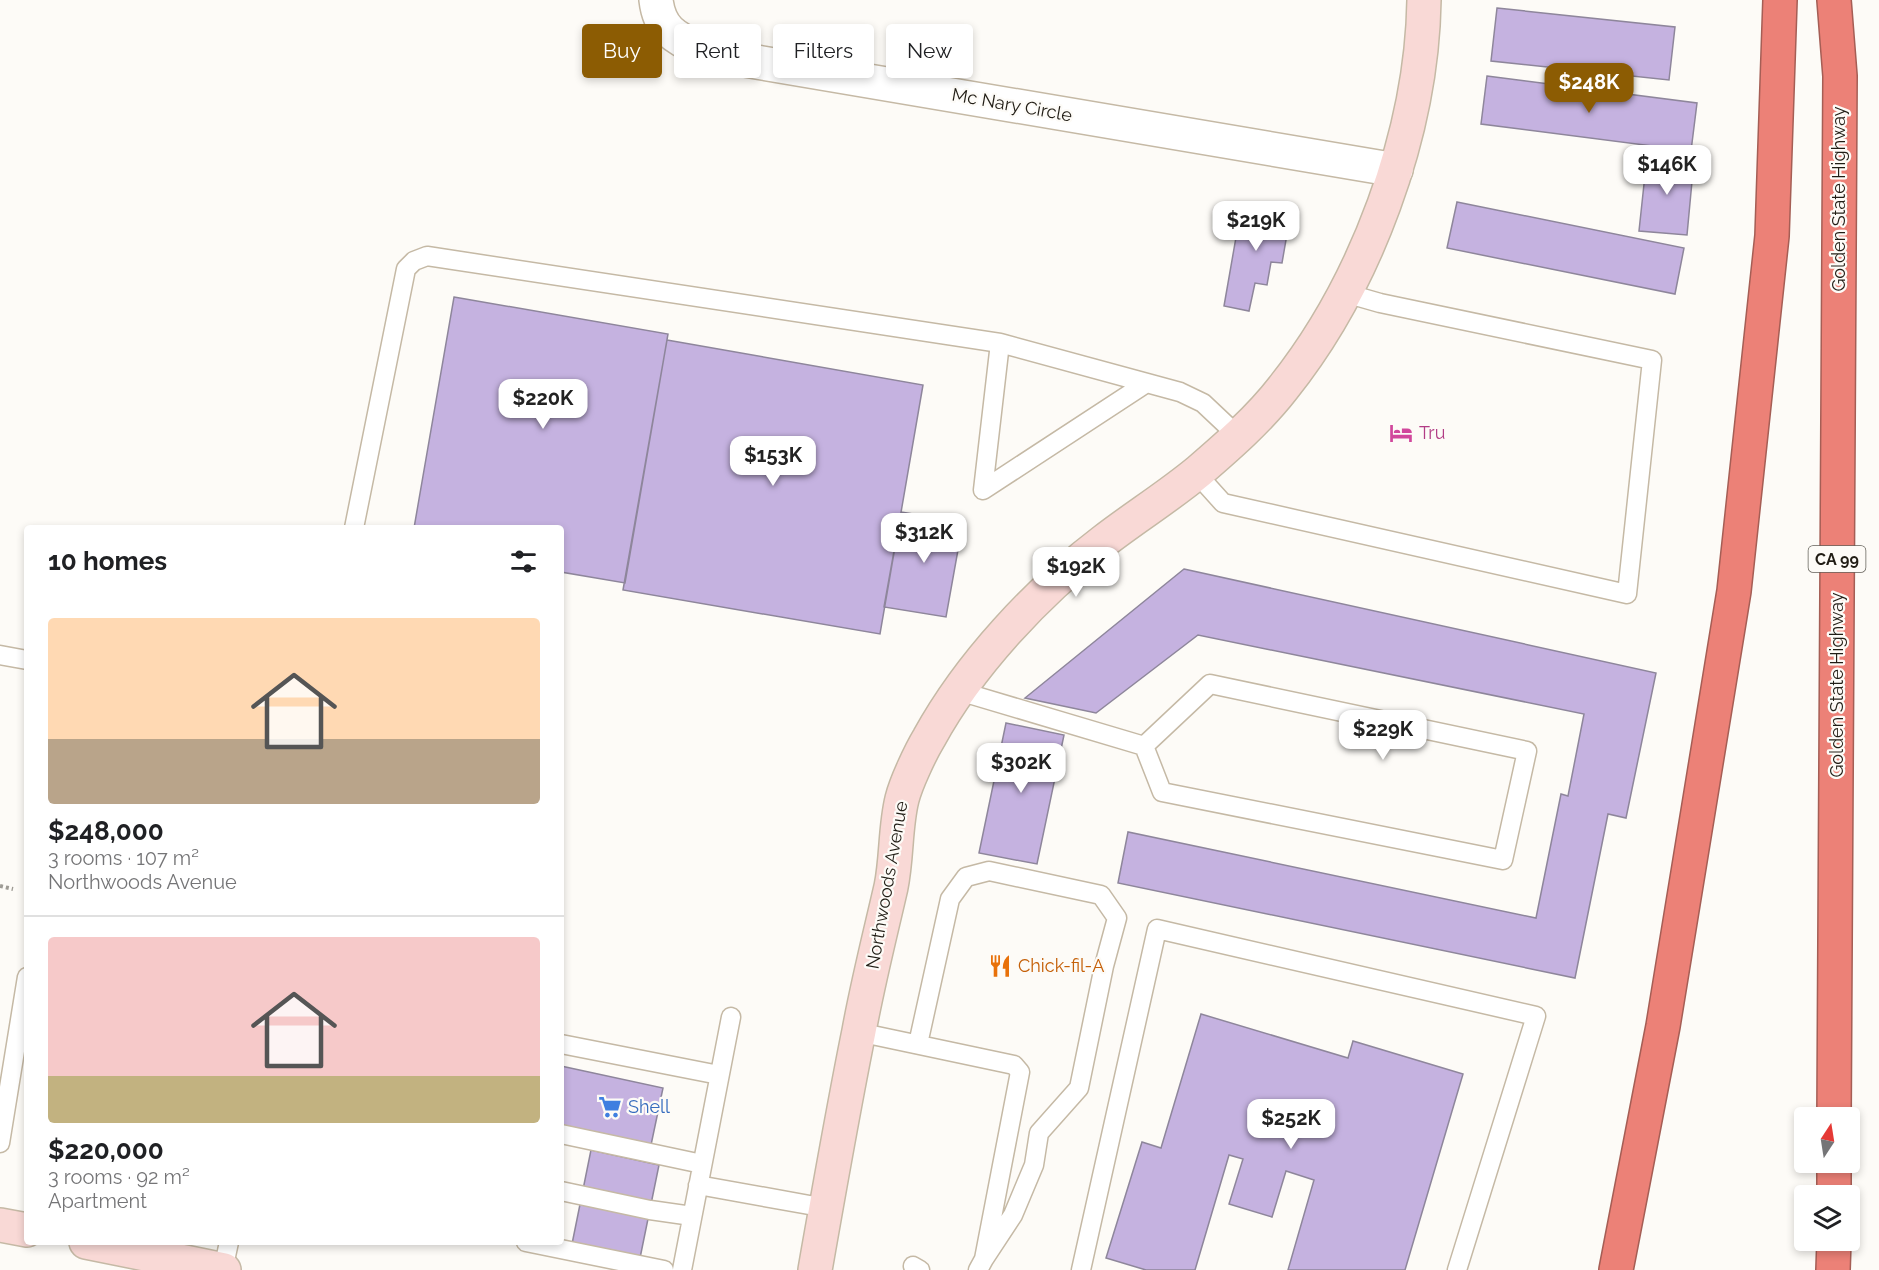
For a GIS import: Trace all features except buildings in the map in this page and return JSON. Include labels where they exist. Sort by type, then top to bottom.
[{"type":"highway","points":[[1616,1270],[1663,1026],[1734,591],[1772,236],[1780,0]]},
{"type":"highway","name":"Golden State Highway","points":[[1834,0],[1840,76],[1834,1107]]},
{"type":"highway","points":[[1833,1270],[1834,1251]]},
{"type":"street","name":"Mc Nary Circle","points":[[656,0],[658,15],[669,33],[709,54],[1396,170]]},
{"type":"street","name":"Northwoods Avenue","points":[[815,1270],[858,1032],[893,877],[902,798],[928,739],[959,692],[1005,633],[1052,586],[1101,543],[1196,473],[1238,436],[1282,389],[1322,331],[1356,275],[1396,170],[1412,111],[1424,34],[1424,0]]},
{"type":"street","points":[[0,1225],[24,1229]]},
{"type":"street","points":[[101,1245],[224,1270]]},
{"type":"lane","points":[[355,525],[406,269],[414,261],[427,256],[1000,343],[1180,392],[1203,403],[1238,436]]},
{"type":"lane","points":[[1196,473],[1223,503],[1627,594],[1652,360],[1380,303],[1345,293]]},
{"type":"lane","points":[[1000,343],[983,490],[1145,384]]},
{"type":"lane","points":[[0,655],[24,659]]},
{"type":"lane","points":[[1210,684],[1527,752],[1503,861],[1162,792],[1144,746],[1210,684]]},
{"type":"lane","points":[[959,692],[1144,746]]},
{"type":"lane","points":[[918,1044],[950,899],[966,877],[989,871],[1101,895],[1117,918],[1104,966],[1079,1088],[1039,1133],[1034,1165],[1014,1215],[981,1264]]},
{"type":"lane","points":[[1081,1270],[1157,929],[1536,1016],[1457,1270]]},
{"type":"lane","points":[[0,1143],[24,995]]},
{"type":"lane","points":[[682,1270],[730,1017]]},
{"type":"lane","points":[[858,1032],[1014,1065],[1020,1072],[981,1264]]},
{"type":"lane","points":[[564,1045],[719,1075]]},
{"type":"lane","points":[[564,1135],[702,1164]]},
{"type":"lane","points":[[698,1185],[826,1208]]},
{"type":"lane","points":[[564,1192],[650,1210],[692,1216]]},
{"type":"lane","points":[[224,1270],[228,1245]]},
{"type":"lane","points":[[541,1245],[664,1270]]},
{"type":"path","points":[[0,886],[13,889]]},
{"type":"place","name":"Tru","points":[[1401,433]]},
{"type":"place","name":"Chick-fil-A","points":[[1000,966]]},
{"type":"place","name":"Shell","points":[[610,1107]]}]
